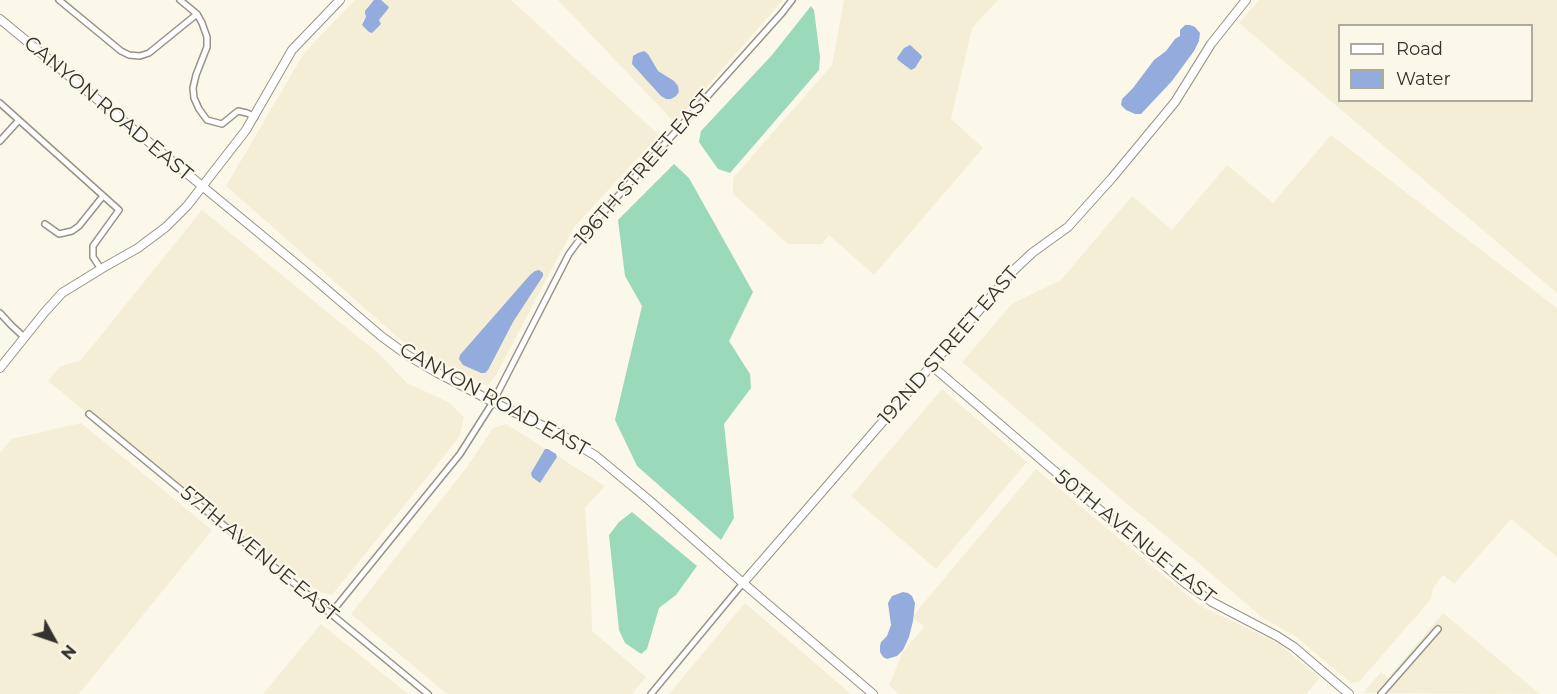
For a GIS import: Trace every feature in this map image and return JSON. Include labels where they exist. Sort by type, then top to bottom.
[{"type":"street","points":[[59,0],[121,51],[136,56],[149,53],[197,14]]},
{"type":"street","points":[[180,0],[197,14],[207,37],[207,47],[193,88],[199,109],[207,120],[222,124],[238,111],[247,112],[255,117]]},
{"type":"street","points":[[0,368],[62,294],[138,248],[166,227],[187,206],[255,117],[292,50],[340,0]]},
{"type":"street","name":"196TH STREET EAST","points":[[331,613],[460,454],[493,402],[569,254],[583,235],[792,0]]},
{"type":"street","name":"192ND STREET EAST","points":[[651,694],[1014,270],[1032,253],[1068,227],[1112,178],[1175,102],[1211,44],[1246,0]]},
{"type":"street","name":"CANYON ROAD EAST","points":[[0,20],[381,336],[434,371],[560,434],[596,456],[873,694]]},
{"type":"street","points":[[0,103],[119,210],[93,246],[93,257],[101,269]]},
{"type":"street","points":[[0,141],[19,120]]},
{"type":"street","points":[[45,224],[59,234],[72,231],[79,226],[103,196]]},
{"type":"street","points":[[0,313],[24,337]]},
{"type":"street","name":"50TH AVENUE EAST","points":[[932,366],[1185,583],[1212,603],[1294,647],[1349,694]]},
{"type":"street","name":"57TH AVENUE EAST","points":[[89,414],[428,694]]},
{"type":"street","points":[[1381,694],[1438,629]]},
{"type":"shaded area","points":[[355,0],[511,0],[659,135],[574,227],[495,377],[487,386],[410,348],[226,186],[304,53]]},
{"type":"shaded area","points":[[558,0],[783,0],[675,123]]},
{"type":"shaded area","points":[[844,0],[998,0],[972,28],[951,119],[983,148],[874,275],[829,235],[822,244],[788,244],[733,194],[733,178],[832,65]]},
{"type":"shaded area","points":[[1259,0],[1557,0],[1557,293],[1239,23]]},
{"type":"shaded area","points":[[1331,135],[1557,308],[1557,557],[1511,519],[1454,584],[1443,575],[1433,588],[1431,599],[1359,682],[1351,683],[1295,636],[1263,618],[962,362],[1012,304],[1061,280],[1132,196],[1172,230],[1227,165],[1273,203]]},
{"type":"shaded area","points":[[202,210],[379,354],[407,383],[448,402],[464,417],[460,436],[332,595],[319,592],[227,526],[48,381],[59,367],[81,360]]},
{"type":"shaded area","points":[[942,389],[1027,462],[936,569],[851,496]]},
{"type":"shaded area","points":[[81,423],[212,530],[79,694],[0,694],[0,453],[11,439]]},
{"type":"shaded area","points":[[506,424],[605,486],[585,508],[592,631],[646,677],[632,694],[447,694],[351,614],[467,467],[493,428]]},
{"type":"shaded area","points":[[1036,469],[1199,605],[1282,646],[1320,678],[1306,694],[899,694],[889,685],[903,652],[924,627],[912,617]]},
{"type":"shaded area","points":[[745,603],[851,694],[669,694]]},
{"type":"shaded area","points":[[1443,613],[1540,694],[1363,693],[1381,672],[1388,678]]},
{"type":"shaded area","points":[[321,624],[408,694],[263,694]]},
{"type":"green space","points":[[811,6],[814,10],[820,57],[819,70],[730,173],[718,169],[699,142],[701,131],[772,55]]},
{"type":"green space","points":[[674,164],[689,178],[753,292],[729,341],[750,374],[751,388],[724,424],[734,518],[721,540],[637,466],[615,420],[642,306],[625,276],[618,220]]},
{"type":"green space","points":[[632,512],[697,566],[676,595],[659,608],[647,649],[641,654],[625,643],[619,630],[609,535],[619,522]]},
{"type":"water","points":[[374,0],[381,0],[389,7],[379,20],[381,24],[372,33],[362,25],[366,17],[365,11]]},
{"type":"water","points":[[1185,25],[1195,27],[1200,33],[1194,51],[1172,81],[1141,114],[1126,110],[1121,105],[1122,99],[1154,60],[1180,36],[1180,30]]},
{"type":"water","points":[[910,45],[922,57],[911,70],[897,58],[904,48]]},
{"type":"water","points":[[644,51],[658,71],[678,86],[679,92],[676,96],[666,99],[661,96],[632,64],[633,56]]},
{"type":"water","points":[[539,270],[543,276],[513,322],[488,370],[481,373],[463,365],[459,359],[460,355],[530,275]]},
{"type":"water","points":[[545,449],[556,454],[557,457],[540,483],[532,477],[531,473]]},
{"type":"water","points":[[903,592],[912,596],[915,603],[913,621],[903,650],[897,656],[887,659],[880,652],[880,646],[891,625],[888,603],[892,596]]}]
